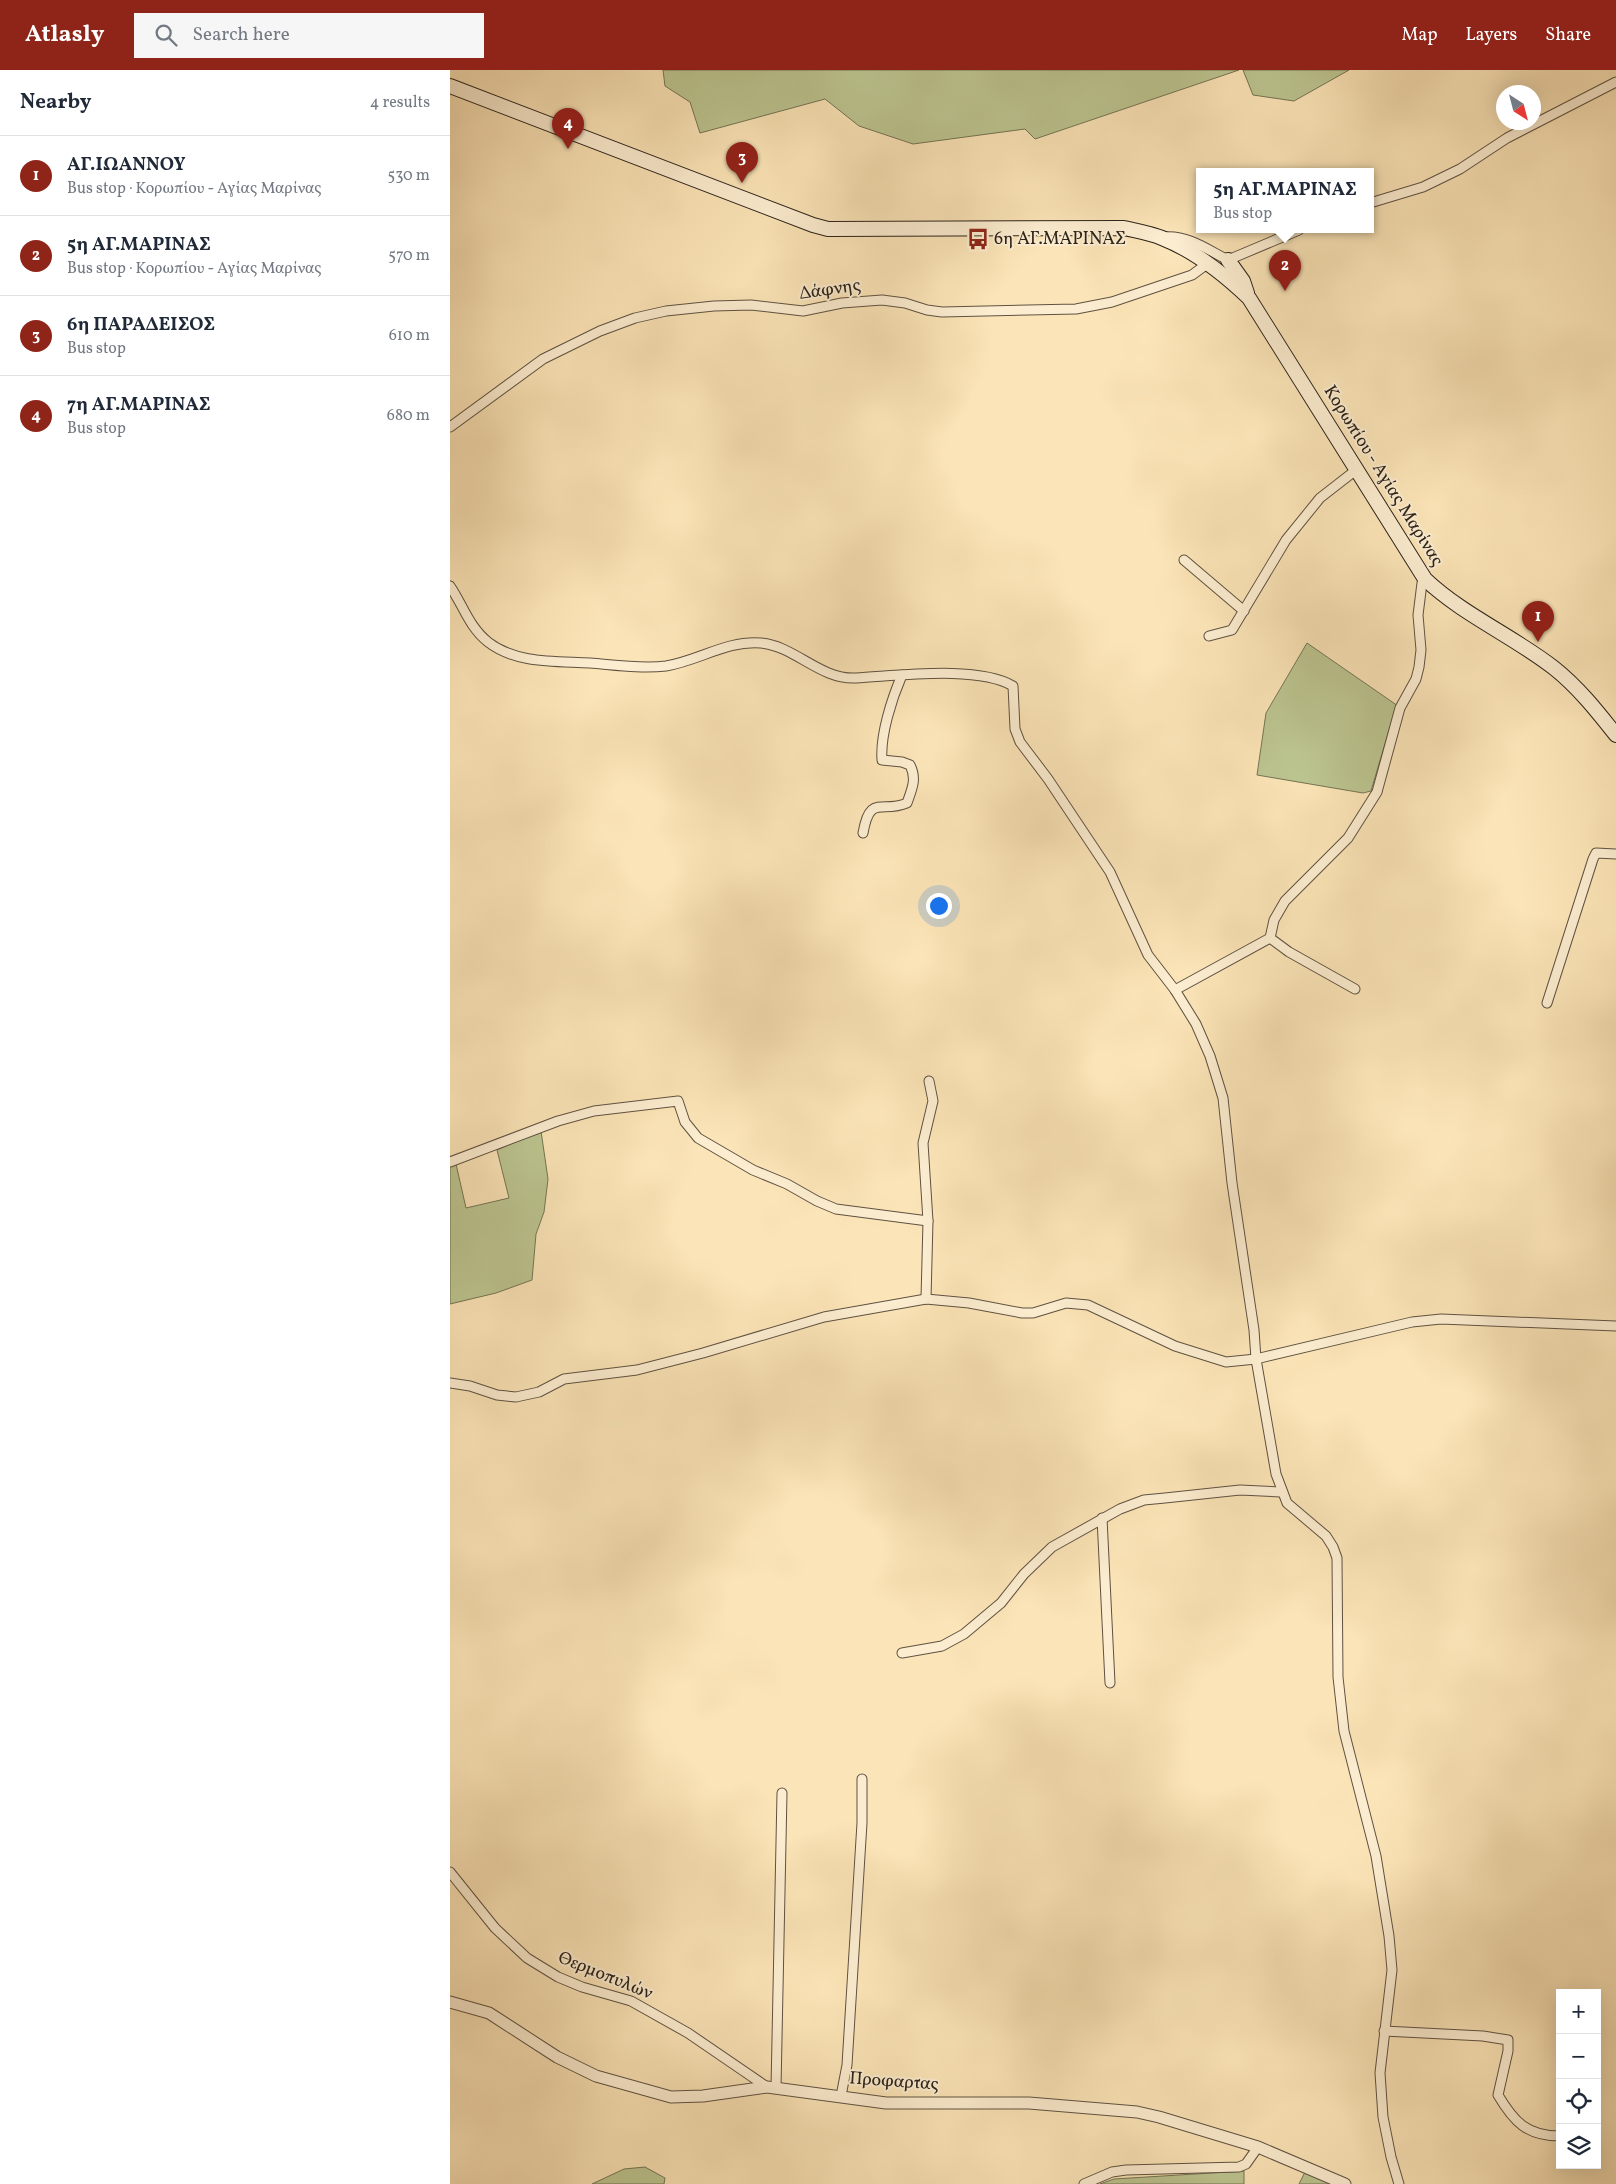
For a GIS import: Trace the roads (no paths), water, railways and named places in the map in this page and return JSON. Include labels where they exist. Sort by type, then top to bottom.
[{"type":"main road","name":"Κορωπίου - Αγίας Μαρίνας","points":[[450,86],[812,225],[828,229],[1124,228],[1162,238],[1228,278],[1249,298],[1425,579],[1443,596],[1553,667],[1589,702],[1616,735]]},
{"type":"main road","points":[[1228,260],[1243,281],[1249,298]]},
{"type":"street","points":[[1374,202],[1423,187],[1460,170],[1507,138],[1616,82]]},
{"type":"street","points":[[1162,238],[1177,237],[1186,239],[1228,260],[1292,233]]},
{"type":"street","name":"Δάφνης","points":[[450,427],[544,359],[600,331],[635,318],[669,311],[724,306],[751,305],[803,311],[842,303],[882,300],[905,302],[942,312],[1076,309],[1116,301],[1154,289],[1192,275],[1207,264]]},
{"type":"street","points":[[1209,636],[1232,630],[1286,540],[1320,498],[1356,470]]},
{"type":"street","points":[[1184,560],[1244,610]]},
{"type":"street","points":[[1175,990],[1270,938],[1274,920],[1285,901],[1348,838],[1370,807],[1377,792],[1400,708],[1416,679],[1419,667],[1421,650],[1418,615],[1421,590],[1425,579]]},
{"type":"street","points":[[450,586],[466,617],[478,633],[498,649],[522,658],[629,667],[666,666],[692,659],[719,648],[760,643],[773,645],[837,676],[853,678],[902,675],[990,676],[1013,686],[1015,729],[1020,742],[1048,779],[1110,872],[1148,954],[1175,990],[1196,1024],[1210,1056],[1224,1098],[1232,1183],[1254,1330],[1256,1359],[1276,1474],[1281,1492],[1287,1503],[1294,1511],[1326,1536],[1337,1558],[1338,1677],[1344,1731],[1376,1856],[1389,1936],[1392,1970],[1380,2073],[1384,2117],[1391,2157],[1399,2184]]},
{"type":"street","points":[[863,833],[866,818],[870,812],[878,807],[888,805],[899,807],[907,803],[914,785],[914,773],[910,765],[902,762],[882,760],[887,723],[894,693],[902,675]]},
{"type":"street","points":[[1547,1003],[1593,859],[1596,853],[1616,854]]},
{"type":"street","points":[[1270,938],[1289,952],[1355,989]]},
{"type":"street","points":[[926,1299],[928,1221],[923,1143],[933,1101],[929,1081]]},
{"type":"street","points":[[450,1162],[558,1121],[594,1111],[678,1101],[685,1122],[698,1138],[753,1170],[787,1184],[817,1201],[836,1209],[928,1221]]},
{"type":"street","points":[[450,1383],[470,1386],[498,1395],[516,1397],[538,1392],[564,1379],[637,1370],[824,1317],[926,1299],[969,1303],[1022,1314],[1033,1313],[1066,1303],[1088,1305],[1175,1346],[1226,1362],[1256,1359],[1412,1322],[1441,1319],[1616,1326]]},
{"type":"street","points":[[902,1653],[942,1646],[964,1634],[1001,1603],[1024,1574],[1052,1547],[1120,1509],[1144,1500],[1240,1490],[1281,1492]]},
{"type":"street","points":[[1102,1518],[1110,1684]]},
{"type":"street","points":[[841,2096],[847,2065],[861,1842],[862,1779]]},
{"type":"street","points":[[771,2088],[782,1792]]},
{"type":"street","name":"Θερμοπυλών","points":[[450,1872],[495,1928],[527,1958],[582,1987],[631,2001],[688,2033],[771,2088]]},
{"type":"street","name":"Προφαρτας","points":[[450,2002],[489,2013],[557,2057],[596,2076],[671,2097],[703,2096],[771,2088],[886,2102],[1029,2103],[1137,2112],[1160,2117],[1258,2147],[1345,2184]]},
{"type":"street","points":[[1384,2031],[1483,2036],[1508,2040],[1508,2051],[1498,2095],[1506,2109],[1522,2127],[1544,2136],[1556,2136]]},
{"type":"street","points":[[1084,2184],[1094,2178],[1119,2171],[1239,2166],[1246,2164],[1258,2147]]},
{"type":"place","name":"7η ΑΓ.ΜΑΡΙΝΑΣ","points":[[568,149]]},
{"type":"place","name":"6η ΠΑΡΑΔΕΙΣΟΣ","points":[[742,183]]},
{"type":"place","name":"6η ΑΓ.ΜΑΡΙΝΑΣ","points":[[978,239]]},
{"type":"place","name":"5η ΑΓ.ΜΑΡΙΝΑΣ","points":[[1285,291]]},
{"type":"place","name":"ΑΓ.ΙΩΑΝΝΟΥ","points":[[1538,642]]}]
